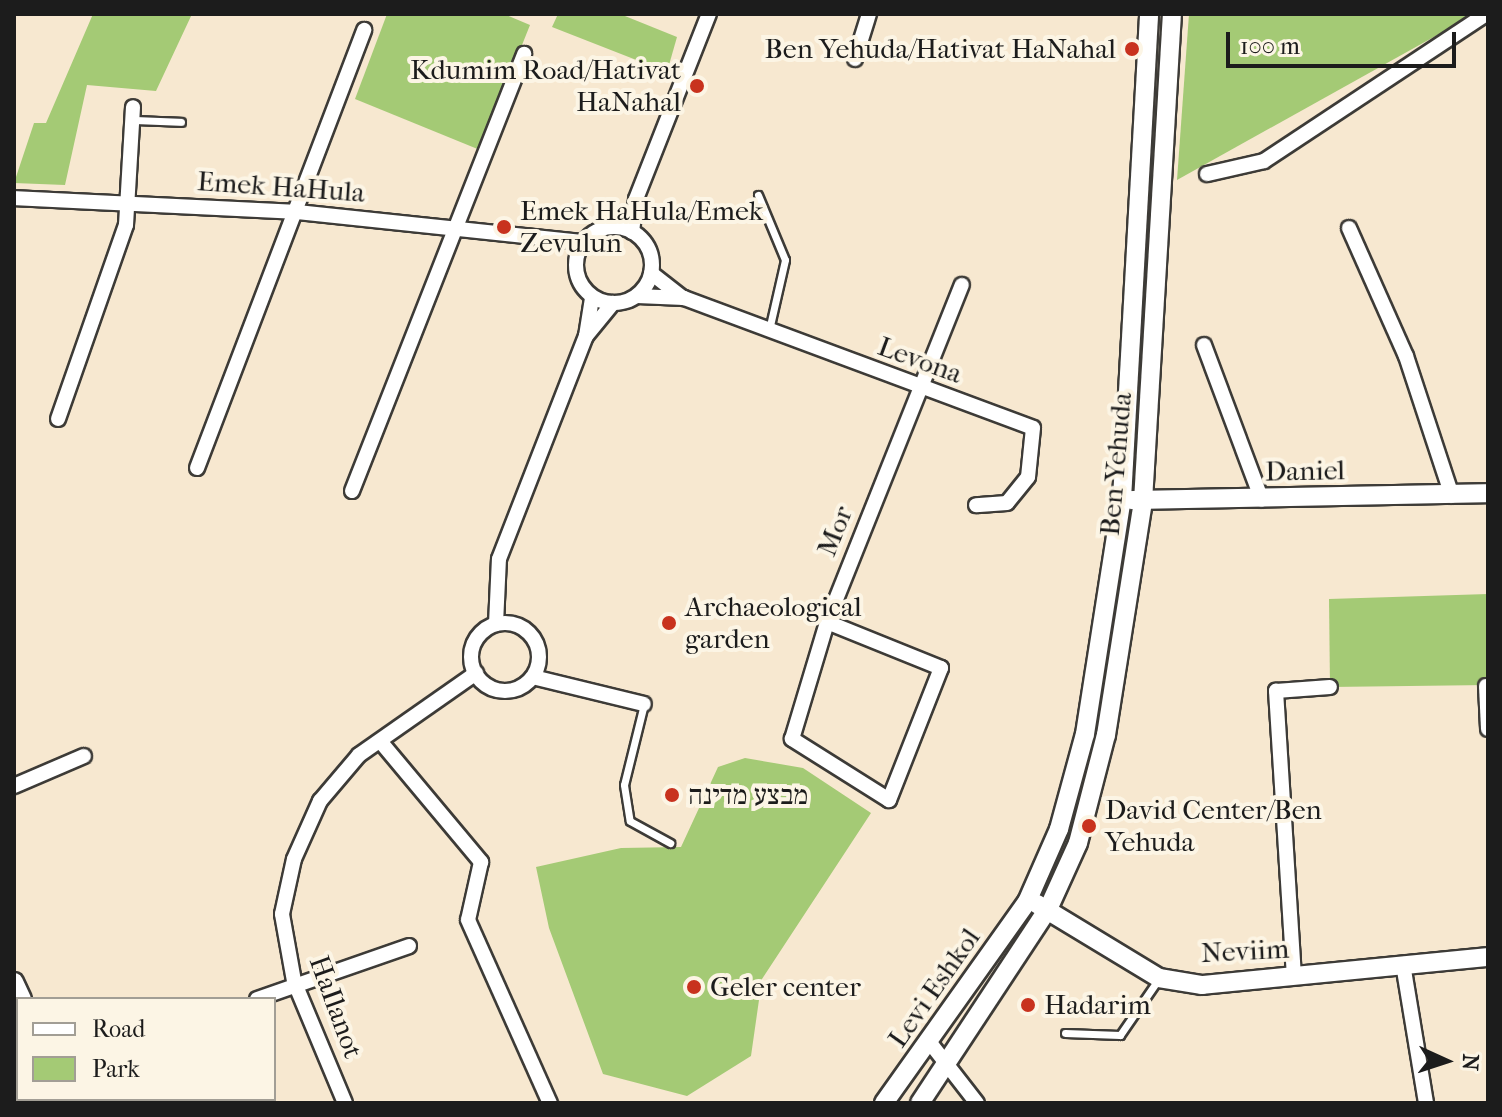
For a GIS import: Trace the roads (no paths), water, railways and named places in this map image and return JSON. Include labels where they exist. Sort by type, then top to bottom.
[{"type":"street","points":[[632,232],[636,199],[709,14]]},
{"type":"street","points":[[855,59],[869,14]]},
{"type":"street","name":"Ben Yehuda","points":[[1027,902],[1059,829],[1085,734],[1122,499],[1149,14]]},
{"type":"street","name":"Ben Yehuda","points":[[1049,907],[1078,843],[1106,735],[1143,501],[1172,14]]},
{"type":"street","points":[[1207,174],[1264,161],[1486,14]]},
{"type":"street","points":[[197,468],[364,30]]},
{"type":"street","points":[[352,491],[524,54]]},
{"type":"street","points":[[58,419],[127,205],[133,113]]},
{"type":"street","name":"Emek HaHula","points":[[14,198],[297,212],[456,227],[544,242],[584,242]]},
{"type":"street","points":[[636,199],[612,227],[584,242],[576,262],[592,297],[586,336],[499,559],[496,624],[475,643],[476,673],[503,691],[533,677],[644,704]]},
{"type":"street","points":[[592,297],[613,303],[637,296],[651,273],[648,249],[632,232],[612,227]]},
{"type":"street","points":[[1349,228],[1406,356],[1452,496]]},
{"type":"street","name":"Emek HaHula","points":[[544,242],[576,262]]},
{"type":"street","name":"Levona","points":[[651,273],[684,298],[920,389],[1033,428],[1028,477],[1007,503],[976,505]]},
{"type":"street","name":"Mor","points":[[827,622],[941,668],[889,800],[792,739],[827,622],[962,285]]},
{"type":"street","name":"Levona","points":[[637,296],[684,298]]},
{"type":"street","points":[[586,336],[613,303]]},
{"type":"street","points":[[1204,345],[1262,500]]},
{"type":"street","name":"Daniel","points":[[1122,499],[1262,500],[1488,493]]},
{"type":"street","points":[[496,624],[532,636],[539,654],[533,677]]},
{"type":"street","name":"HaIlanot","points":[[345,1103],[294,981],[282,914],[294,859],[320,801],[380,741],[476,673]]},
{"type":"street","points":[[1486,686],[1488,729]]},
{"type":"street","points":[[1294,977],[1276,691],[1330,687]]},
{"type":"street","points":[[380,741],[481,862],[468,920],[550,1103]]},
{"type":"street","points":[[14,786],[84,756]]},
{"type":"street","name":"Neviim","points":[[1027,902],[1049,907],[1159,978],[1202,985],[1488,957]]},
{"type":"street","name":"Levi Eshkol","points":[[884,1103],[931,1044],[1027,902]]},
{"type":"street","name":"Levi Eshkol","points":[[920,1103],[949,1066],[1049,907]]},
{"type":"street","points":[[261,997],[294,981],[409,946]]},
{"type":"street","points":[[1403,964],[1426,1103]]},
{"type":"street","points":[[931,1044],[977,1103]]},
{"type":"lane","points":[[133,113],[181,122]]},
{"type":"lane","points":[[758,195],[785,260],[768,332]]},
{"type":"lane","points":[[644,704],[624,785],[630,821],[670,843]]},
{"type":"lane","points":[[1065,1033],[1120,1035],[1159,978]]},
{"type":"place","name":"Ben Yehuda/Hativat HaNahal","points":[[1132,49]]},
{"type":"place","name":"Kdumim Road/Hativat HaNahal","points":[[697,86]]},
{"type":"place","name":"Emek HaHula/Emek Zevulun","points":[[504,227]]},
{"type":"place","name":"Archaeological garden","points":[[669,623]]},
{"type":"place","name":"מבצע מדינה","points":[[672,795]]},
{"type":"place","name":"David Center/Ben Yehuda","points":[[1089,826]]},
{"type":"place","name":"Geler center","points":[[694,987]]},
{"type":"place","name":"Hadarim","points":[[1028,1005]]}]
